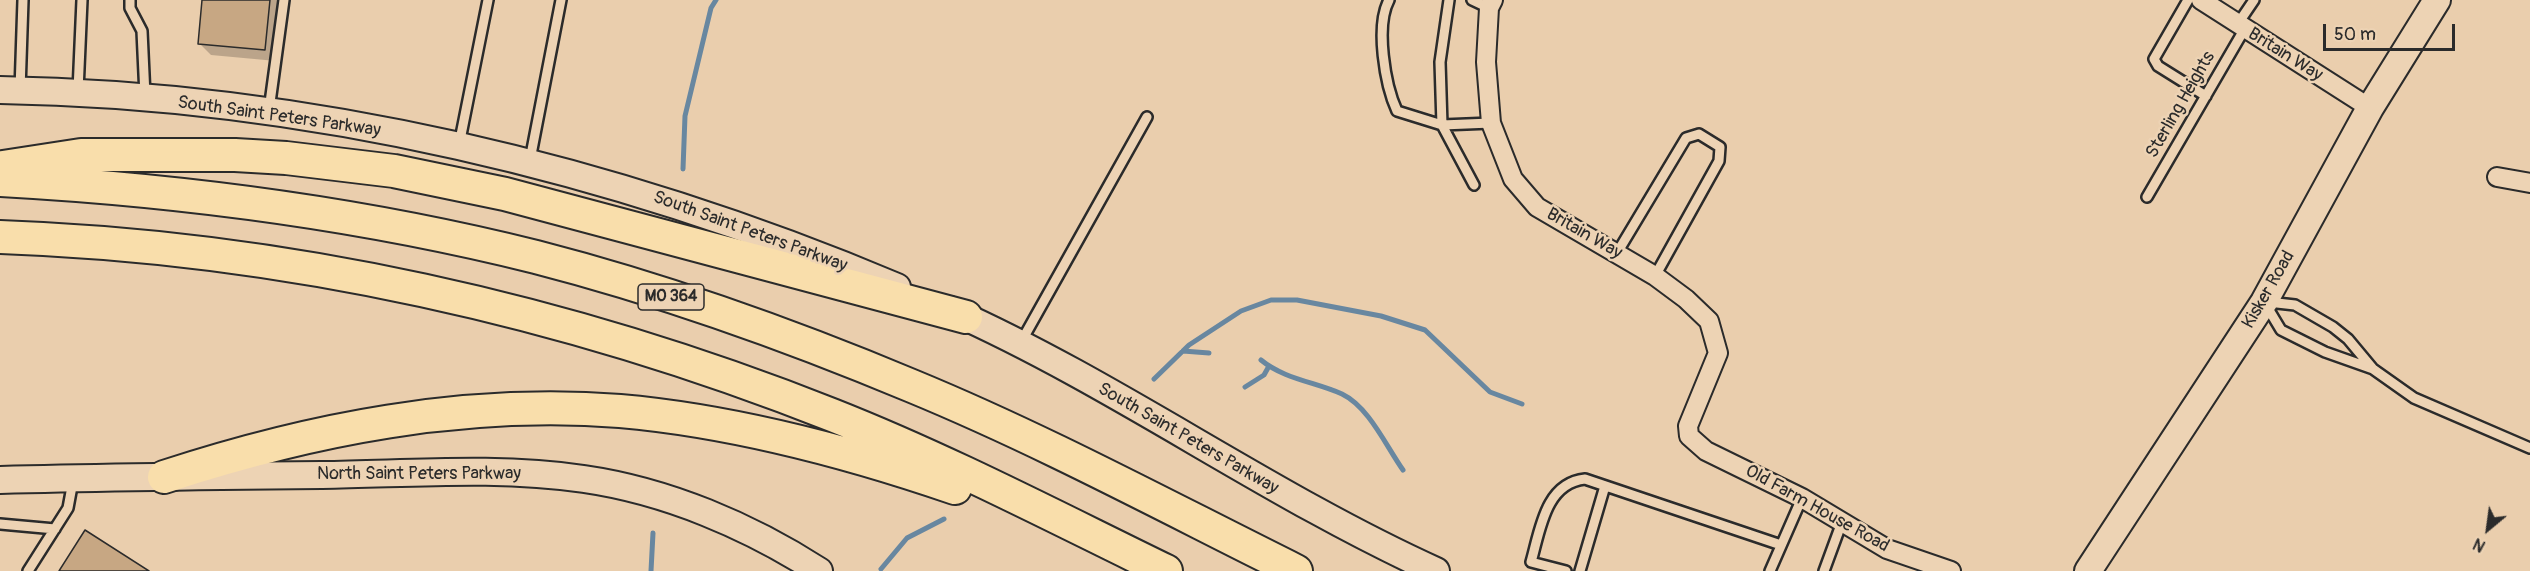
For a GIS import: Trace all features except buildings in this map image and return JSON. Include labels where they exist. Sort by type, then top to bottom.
[{"type":"highway","points":[[0,168],[81,155],[172,155],[286,158],[394,171],[505,194],[966,318]]},
{"type":"highway","name":"MO 364","points":[[0,180],[124,188],[323,213],[525,255],[637,286],[729,316],[915,387],[992,422],[1296,571]]},
{"type":"highway","points":[[0,237],[175,250],[272,263],[405,287],[532,317],[681,360],[824,412],[924,454],[1166,571]]},
{"type":"highway","points":[[164,477],[238,453],[297,438],[416,417],[488,410],[619,411],[724,426],[827,448],[930,479],[1084,531]]},
{"type":"main road","name":"Kisker Road","points":[[2088,571],[2264,302],[2370,108],[2437,0]]},
{"type":"main road","name":"South Saint Peters Parkway","points":[[10,90],[145,98],[268,112],[458,147],[530,163],[621,187],[716,217],[835,261],[1020,344],[1299,503],[1436,571]]},
{"type":"main road","name":"North Saint Peters Parkway","points":[[0,480],[493,471],[586,479],[640,491],[704,512],[788,551],[819,571]]},
{"type":"street","name":"Britain Way","points":[[2201,0],[2241,28],[2370,108]]},
{"type":"street","name":"Britain Way","points":[[1491,4],[1486,62],[1491,123],[1513,179],[1537,207],[1655,276],[1686,298],[1709,321],[1719,353],[1688,426],[1689,436]]},
{"type":"street","points":[[2497,177],[2530,183]]},
{"type":"street","name":"Old Farm House Road","points":[[1689,436],[1706,451],[1802,498],[1887,549],[1951,571]]},
{"type":"lane","points":[[10,90],[23,0]]},
{"type":"lane","points":[[78,93],[82,0]]},
{"type":"lane","points":[[130,0],[130,8],[142,31],[145,98]]},
{"type":"lane","points":[[268,112],[284,0]]},
{"type":"lane","points":[[458,147],[488,0]]},
{"type":"lane","points":[[530,163],[561,0]]},
{"type":"lane","points":[[1389,0],[1383,37],[1388,91],[1397,111],[1442,125],[1491,123]]},
{"type":"lane","points":[[1449,0],[1440,62],[1442,125],[1474,185]]},
{"type":"lane","points":[[1472,0],[1491,4]]},
{"type":"lane","points":[[2188,0],[2154,59],[2158,66],[2206,96]]},
{"type":"lane","name":"Sterling Heights","points":[[2147,197],[2206,96],[2254,0]]},
{"type":"lane","points":[[1020,344],[1147,117]]},
{"type":"lane","points":[[1617,253],[1686,138],[1699,134],[1720,147],[1719,161],[1655,276]]},
{"type":"lane","points":[[2264,302],[2295,305],[2333,327],[2348,339],[2373,369]]},
{"type":"lane","points":[[2264,302],[2281,330],[2325,352],[2373,369],[2415,398],[2530,448]]},
{"type":"lane","points":[[28,571],[71,501],[74,478]]},
{"type":"lane","points":[[1566,571],[1531,562],[1546,508],[1569,483],[1578,479],[1781,545]]},
{"type":"lane","points":[[1580,571],[1605,486]]},
{"type":"lane","points":[[1770,571],[1802,498]]},
{"type":"lane","points":[[1824,571],[1842,522]]},
{"type":"lane","points":[[0,524],[55,529]]},
{"type":"waterway","points":[[683,169],[685,116],[711,8],[716,0]]},
{"type":"waterway","points":[[1154,379],[1189,345],[1241,311],[1271,300],[1297,300],[1381,316],[1425,330],[1490,392],[1522,404]]},
{"type":"waterway","points":[[1183,351],[1209,353]]},
{"type":"waterway","points":[[1261,360],[1280,372],[1332,390],[1352,400],[1369,417],[1403,470]]},
{"type":"waterway","points":[[1245,387],[1264,375],[1269,366]]},
{"type":"waterway","points":[[881,569],[907,538],[944,519]]},
{"type":"waterway","points":[[651,571],[653,533]]}]
